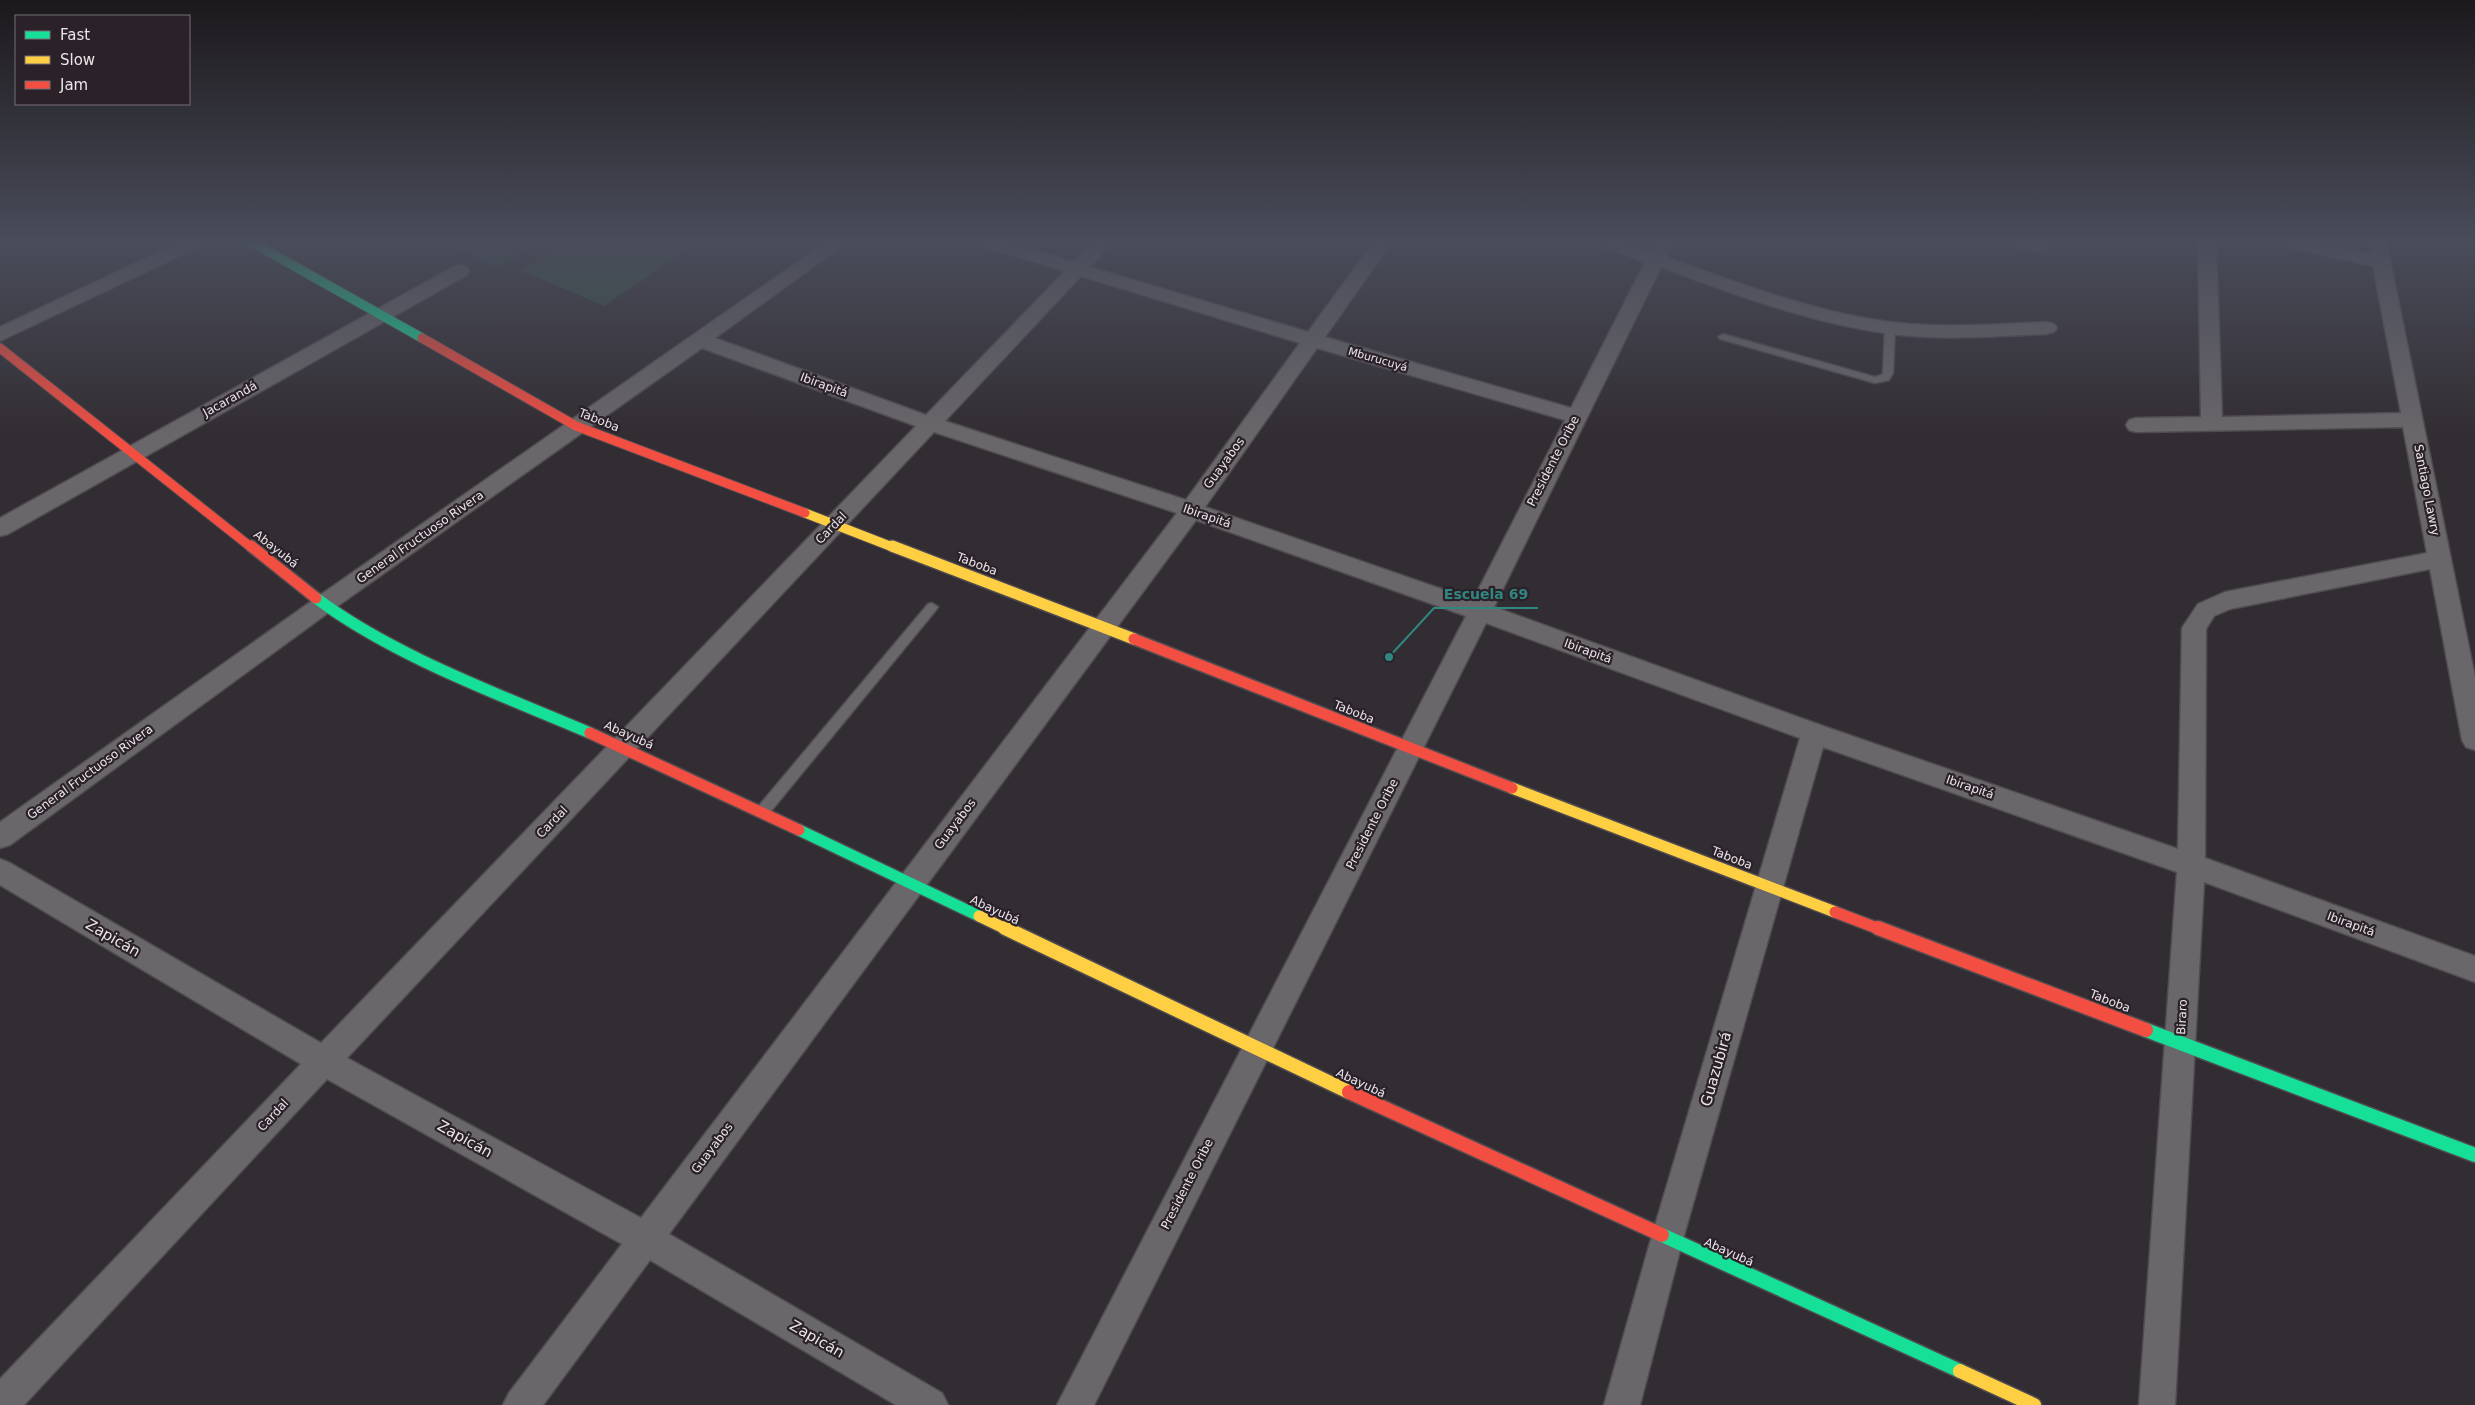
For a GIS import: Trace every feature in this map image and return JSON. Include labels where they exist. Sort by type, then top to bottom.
[{"type":"street","points":[[0,335],[62,306]]},
{"type":"street","name":"Taboba","points":[[360,306],[576,426],[1103,626],[1411,749],[1769,887],[2475,1155]]},
{"type":"street","name":"Jacarandá","points":[[0,528],[399,306]]},
{"type":"street","name":"General Fructuoso Rivera","points":[[0,836],[324,604],[749,306]]},
{"type":"street","name":"Cardal","points":[[0,1405],[324,1061],[1043,306]]},
{"type":"street","name":"Mburucuyá","points":[[1196,306],[1576,416]]},
{"type":"street","name":"Guayabos","points":[[521,1405],[644,1238],[1191,510],[1337,306]]},
{"type":"street","name":"Presidente Oribe","points":[[1074,1405],[1255,1049],[1411,749],[1632,306]]},
{"type":"street","points":[[1796,306],[1890,327],[1976,330],[2047,328]]},
{"type":"street","points":[[2209,306],[2212,424]]},
{"type":"street","name":"Santiago Lawry","points":[[2391,306],[2475,740]]},
{"type":"street","name":"Ibirapitá","points":[[700,340],[931,424],[1191,510],[1814,733],[2191,865],[2475,970]]},
{"type":"street","name":"Abayubá","points":[[0,348],[341,618],[391,644],[482,687],[623,747],[762,812],[910,885],[1255,1049],[1667,1239],[2034,1405]]},
{"type":"street","points":[[2136,425],[2413,420]]},
{"type":"street","name":"Biraro","points":[[2157,1405],[2191,865],[2194,628],[2206,610],[2225,601],[2440,559]]},
{"type":"street","name":"Guazubirá","points":[[1622,1405],[1667,1239],[1814,733]]},
{"type":"street","name":"Zapicán","points":[[0,871],[324,1061],[644,1238],[930,1405]]},
{"type":"lane","points":[[1723,338],[1875,380],[1885,378],[1888,374],[1890,327]]},
{"type":"lane","points":[[762,812],[932,608]]},
{"type":"traffic: fast","points":[[364,306],[422,338]]},
{"type":"traffic: fast","points":[[316,598],[356,625],[399,648],[590,733]]},
{"type":"traffic: fast","points":[[799,830],[979,916]]},
{"type":"traffic: fast","points":[[2146,1030],[2475,1155]]},
{"type":"traffic: fast","points":[[1662,1235],[1960,1371]]},
{"type":"traffic: slow","points":[[805,513],[1134,639]]},
{"type":"traffic: slow","points":[[1512,788],[1835,912]]},
{"type":"traffic: slow","points":[[979,916],[1349,1092]]},
{"type":"traffic: slow","points":[[1960,1371],[2034,1405]]},
{"type":"traffic: jam","points":[[422,338],[576,426],[805,513]]},
{"type":"traffic: jam","points":[[0,348],[316,598]]},
{"type":"traffic: jam","points":[[1134,639],[1512,788]]},
{"type":"traffic: jam","points":[[590,733],[799,830]]},
{"type":"traffic: jam","points":[[1835,912],[2146,1030]]},
{"type":"traffic: jam","points":[[1349,1092],[1662,1235]]},
{"type":"place","name":"Escuela 69","points":[[1389,657]]}]
